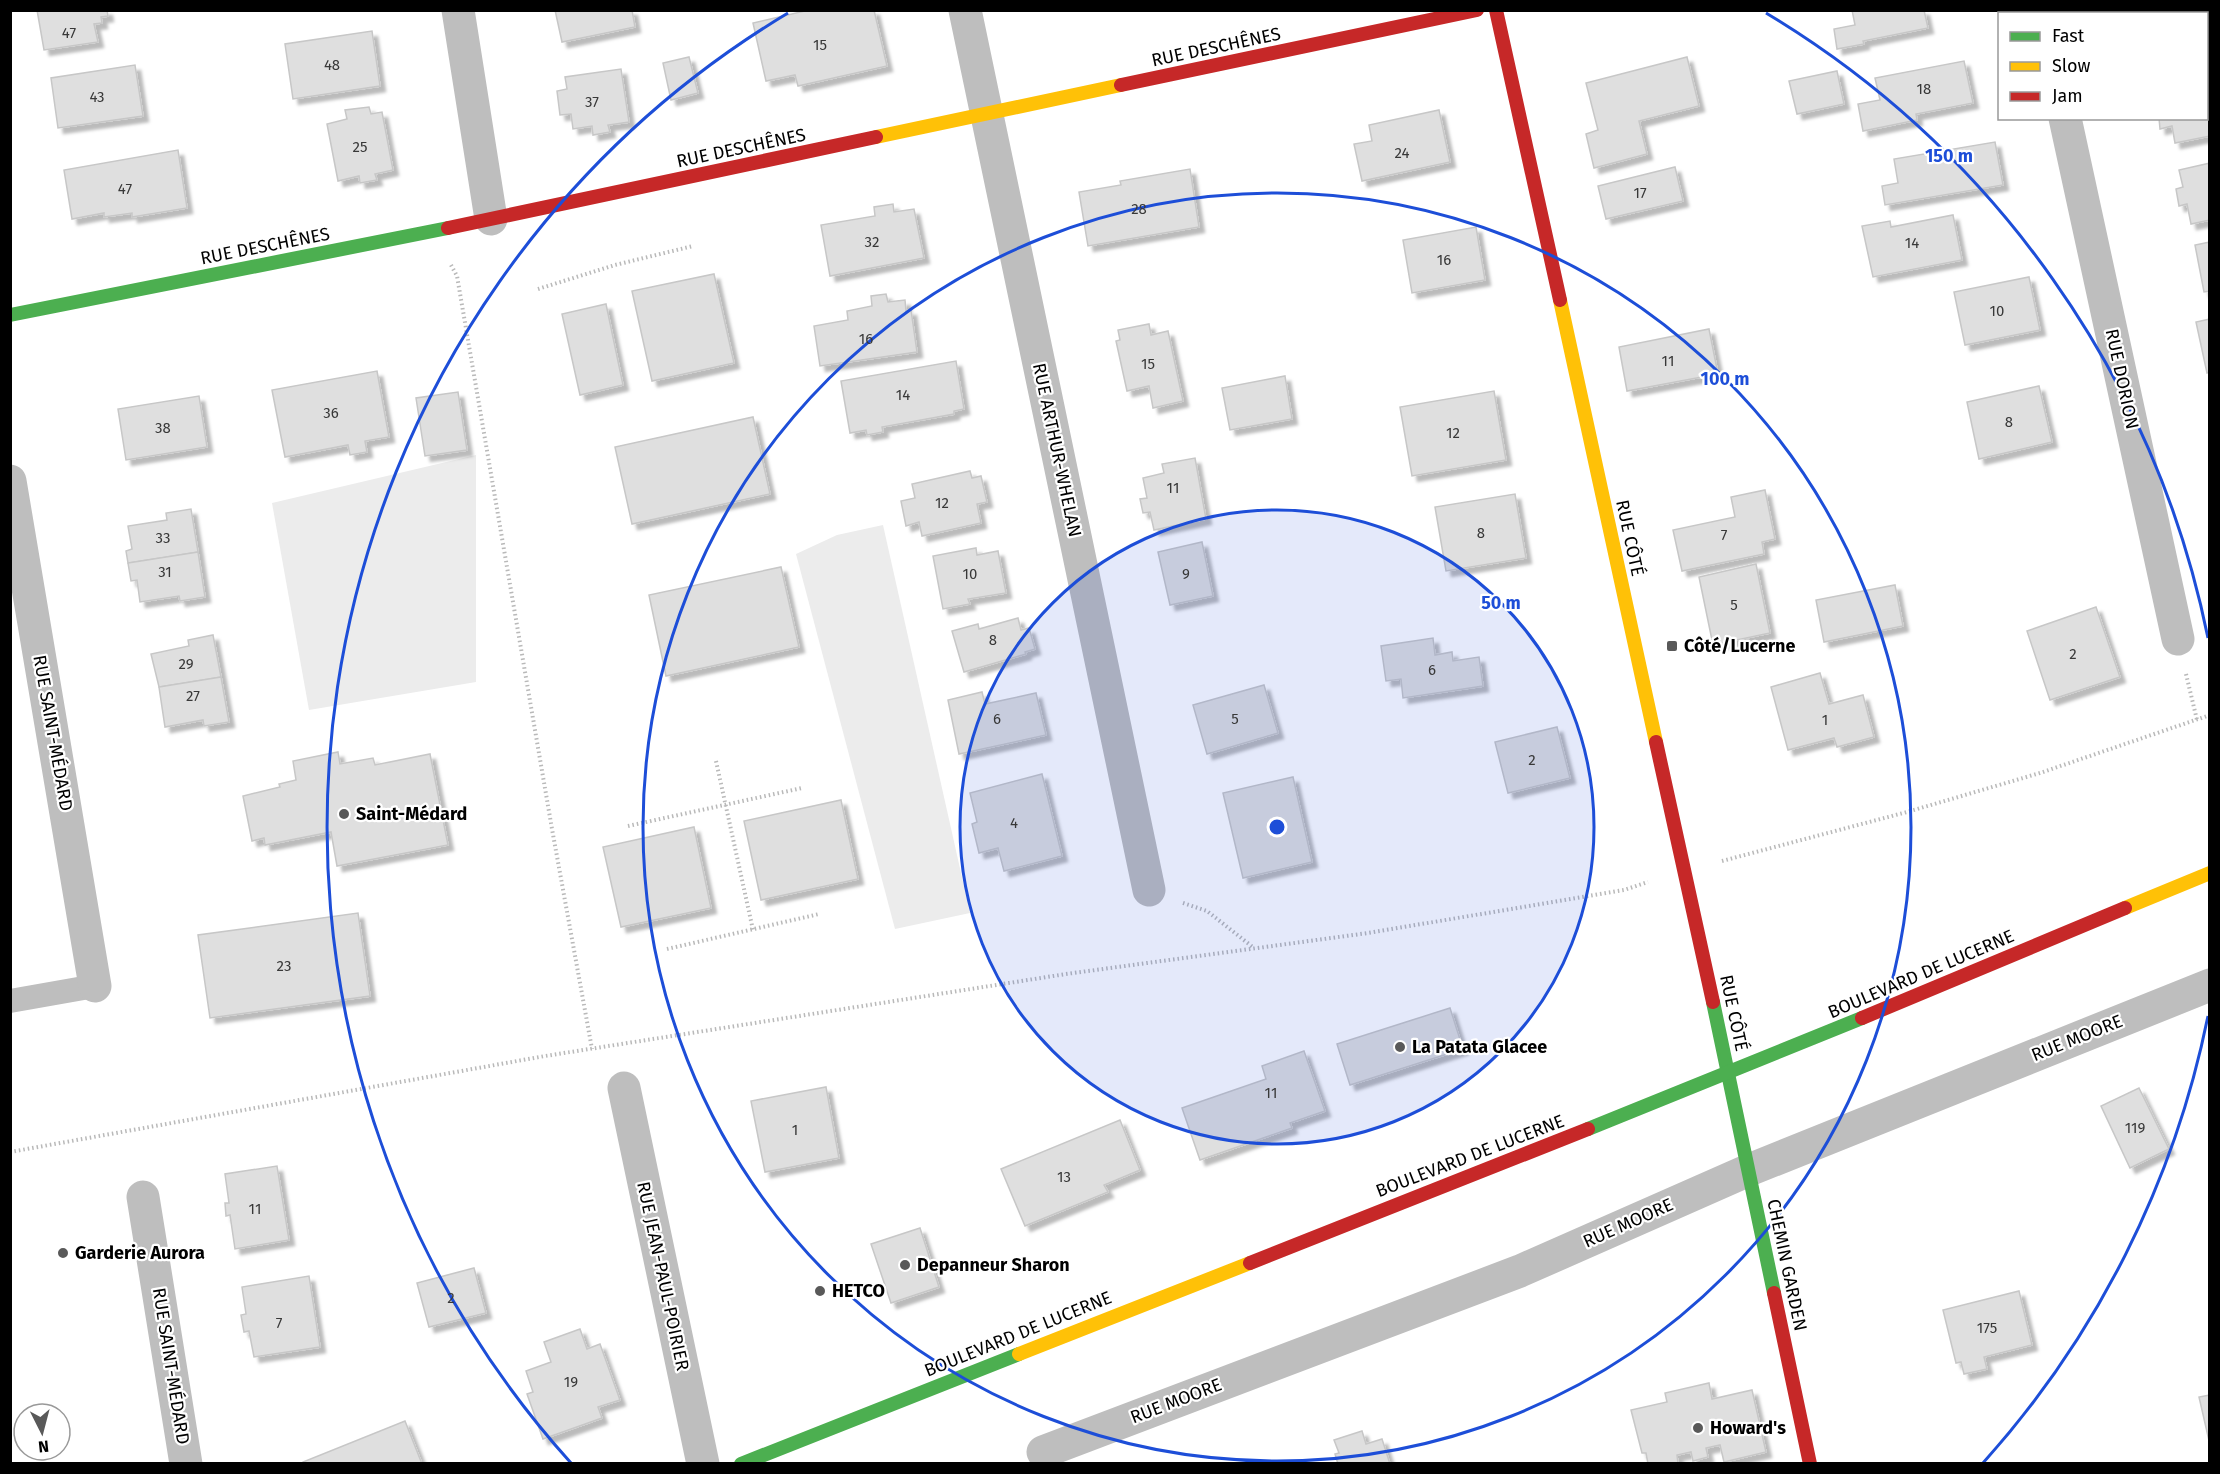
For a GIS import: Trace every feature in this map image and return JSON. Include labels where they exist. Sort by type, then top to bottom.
[{"type":"street","points":[[458,10],[491,219]]},
{"type":"street","name":"RUE ARTHUR-WHELAN","points":[[965,10],[1149,890]]},
{"type":"street","name":"RUE DESCHÊNES","points":[[10,315],[491,219],[1477,10]]},
{"type":"street","name":"RUE CÔTÉ","points":[[1496,10],[1729,1073]]},
{"type":"street","name":"RUE DORION","points":[[2065,120],[2178,639]]},
{"type":"street","name":"RUE SAINT-MÉDARD","points":[[10,481],[95,986]]},
{"type":"street","name":"BOULEVARD DE LUCERNE","points":[[741,1464],[1729,1073],[2210,873]]},
{"type":"street","name":"RUE MOORE","points":[[1043,1452],[1520,1271],[1749,1170],[2210,985]]},
{"type":"street","name":"CHEMIN GARDEN","points":[[1729,1073],[1810,1464]]},
{"type":"street","name":"RUE JEAN-PAUL-POIRIER","points":[[624,1088],[703,1464]]},
{"type":"street","name":"RUE SAINT-MÉDARD","points":[[143,1197],[186,1464]]},
{"type":"lane","points":[[10,1000],[95,986]]},
{"type":"path","points":[[432,231],[457,276],[592,1049]]},
{"type":"path","points":[[538,289],[615,265],[693,246]]},
{"type":"path","points":[[2178,639],[2197,720]]},
{"type":"path","points":[[10,1152],[592,1049],[1066,974],[1368,933],[1612,892],[1930,806],[2040,773],[2210,715]]},
{"type":"path","points":[[716,761],[753,930]]},
{"type":"path","points":[[628,826],[802,788]]},
{"type":"path","points":[[1149,890],[1207,911],[1255,949]]},
{"type":"path","points":[[668,949],[819,914]]},
{"type":"shaded area","points":[[476,455],[476,682],[309,710],[272,503]]},
{"type":"shaded area","points":[[883,525],[970,913],[895,929],[796,554],[837,535]]},
{"type":"building","points":[[37,10],[107,10],[108,16],[101,17],[102,23],[94,24],[98,42],[44,50]]},
{"type":"building","points":[[555,10],[632,10],[635,27],[562,42]]},
{"type":"building","points":[[809,10],[874,10],[887,66],[798,86],[795,75],[766,81],[753,23]]},
{"type":"building","points":[[1852,10],[1924,10],[1928,28],[1863,41],[1864,44],[1837,49],[1834,29],[1855,25]]},
{"type":"building","points":[[372,31],[380,86],[293,99],[285,44]]},
{"type":"building","points":[[689,57],[698,93],[671,100],[663,63]]},
{"type":"building","points":[[1687,57],[1699,106],[1639,121],[1647,154],[1594,168],[1586,134],[1598,130],[1586,83]]},
{"type":"building","points":[[1964,61],[1973,103],[1916,114],[1917,120],[1863,131],[1858,104],[1880,100],[1875,78]]},
{"type":"building","points":[[135,65],[143,116],[58,128],[51,78]]},
{"type":"building","points":[[621,69],[629,122],[608,125],[610,132],[593,135],[592,126],[573,129],[571,114],[560,115],[557,91],[567,89],[565,77]]},
{"type":"building","points":[[1837,71],[1844,104],[1797,114],[1789,81]]},
{"type":"building","points":[[2208,80],[2210,80],[2210,136],[2175,143],[2172,126],[2160,129],[2159,120],[2208,120]]},
{"type":"building","points":[[369,107],[371,114],[382,112],[393,170],[375,174],[377,180],[360,183],[359,176],[338,181],[327,124],[347,119],[345,110]]},
{"type":"building","points":[[1439,110],[1450,162],[1362,181],[1354,144],[1372,141],[1369,125]]},
{"type":"building","points":[[1995,142],[2003,185],[1885,205],[1882,186],[1898,183],[1894,159]]},
{"type":"building","points":[[178,150],[187,208],[132,217],[132,213],[104,217],[104,213],[72,219],[64,170]]},
{"type":"building","points":[[2210,163],[2210,220],[2191,224],[2187,204],[2179,206],[2176,189],[2183,187],[2179,170]]},
{"type":"building","points":[[1675,167],[1683,201],[1606,219],[1598,186]]},
{"type":"building","points":[[1190,169],[1199,227],[1088,246],[1079,192],[1121,185],[1120,181]]},
{"type":"building","points":[[893,204],[894,212],[914,209],[924,258],[830,276],[821,225],[875,216],[874,207]]},
{"type":"building","points":[[1953,215],[1962,260],[1873,277],[1862,226],[1890,221],[1891,227]]},
{"type":"building","points":[[1476,227],[1485,280],[1412,293],[1403,240]]},
{"type":"building","points":[[2210,242],[2210,291],[2204,292],[2195,245]]},
{"type":"building","points":[[714,274],[734,363],[652,381],[632,291]]},
{"type":"building","points":[[2029,277],[2040,330],[1965,345],[1954,292]]},
{"type":"building","points":[[886,294],[888,302],[905,300],[906,311],[911,310],[917,352],[820,366],[814,326],[848,320],[847,311],[872,306],[871,296]]},
{"type":"building","points":[[606,304],[623,385],[580,395],[562,314]]},
{"type":"building","points":[[2210,319],[2210,372],[2207,373],[2196,322]]},
{"type":"building","points":[[1149,324],[1151,335],[1168,331],[1183,401],[1153,408],[1149,386],[1127,391],[1116,341],[1120,340],[1118,330]]},
{"type":"building","points":[[1709,329],[1718,374],[1627,391],[1619,347]]},
{"type":"building","points":[[956,361],[964,409],[954,411],[954,414],[882,427],[883,432],[867,435],[866,430],[850,433],[841,381]]},
{"type":"building","points":[[377,371],[389,437],[365,441],[367,452],[350,455],[348,445],[285,457],[272,390]]},
{"type":"building","points":[[1285,376],[1292,419],[1230,430],[1222,388]]},
{"type":"building","points":[[2039,386],[2052,442],[1979,459],[1967,402]]},
{"type":"building","points":[[1494,391],[1506,460],[1412,476],[1400,407]]},
{"type":"building","points":[[458,392],[467,450],[425,456],[416,398]]},
{"type":"building","points":[[199,396],[207,447],[126,460],[118,409]]},
{"type":"building","points":[[753,417],[770,494],[632,524],[615,447]]},
{"type":"building","points":[[1195,458],[1206,519],[1154,530],[1150,512],[1143,513],[1140,499],[1147,498],[1143,478],[1164,473],[1162,464]]},
{"type":"building","points":[[970,471],[972,478],[981,476],[987,502],[977,504],[981,523],[922,536],[919,522],[906,526],[901,501],[915,498],[912,484]]},
{"type":"building","points":[[1765,490],[1775,539],[1762,542],[1764,554],[1682,571],[1673,530],[1735,517],[1731,497]]},
{"type":"building","points":[[1515,494],[1526,558],[1446,571],[1435,507]]},
{"type":"building","points":[[191,509],[198,552],[128,563],[126,551],[132,549],[128,526],[167,520],[166,513]]},
{"type":"building","points":[[1202,542],[1213,596],[1170,605],[1158,552]]},
{"type":"building","points":[[976,548],[977,555],[998,551],[1006,593],[968,599],[970,604],[943,609],[933,556]]},
{"type":"building","points":[[198,552],[205,597],[180,601],[179,596],[140,602],[137,580],[131,581],[128,563]]},
{"type":"building","points":[[1756,564],[1770,633],[1713,645],[1699,577]]},
{"type":"building","points":[[781,567],[799,647],[666,676],[649,595]]},
{"type":"building","points":[[1895,585],[1903,626],[1824,642],[1816,600]]},
{"type":"building","points":[[2096,607],[2120,677],[2050,700],[2027,631]]},
{"type":"building","points":[[1018,618],[1021,630],[1029,628],[1035,649],[1025,652],[1026,654],[964,672],[952,631],[978,624],[979,629]]},
{"type":"building","points":[[213,635],[221,677],[159,687],[151,654],[189,646],[188,640]]},
{"type":"building","points":[[1433,638],[1435,655],[1452,652],[1453,661],[1479,657],[1483,686],[1403,698],[1401,679],[1386,681],[1381,646]]},
{"type":"building","points":[[1820,673],[1829,704],[1863,695],[1874,737],[1837,747],[1834,738],[1788,750],[1771,687]]},
{"type":"building","points":[[221,677],[229,722],[204,726],[203,720],[165,727],[159,687]]},
{"type":"building","points":[[1264,685],[1278,733],[1207,754],[1193,705]]},
{"type":"building","points":[[982,692],[985,704],[1036,693],[1046,735],[959,754],[948,700]]},
{"type":"building","points":[[1557,727],[1570,778],[1508,793],[1495,742]]},
{"type":"building","name":"Saint-Médard","points":[[338,752],[340,764],[373,758],[375,765],[430,754],[448,845],[337,866],[331,832],[265,845],[264,838],[252,841],[243,796],[280,787],[279,784],[296,780],[293,761]]},
{"type":"building","points":[[1042,774],[1062,856],[1004,871],[998,848],[979,853],[972,824],[977,822],[970,793]]},
{"type":"building","points":[[1293,777],[1312,862],[1243,878],[1223,793]]},
{"type":"building","points":[[841,800],[858,879],[761,900],[744,821]]},
{"type":"building","points":[[694,827],[711,908],[621,927],[603,847]]},
{"type":"building","points":[[358,913],[370,996],[210,1018],[198,935]]},
{"type":"building","name":"La Patata Glacee","points":[[1450,1008],[1463,1049],[1350,1085],[1337,1044]]},
{"type":"building","points":[[1304,1051],[1325,1111],[1290,1123],[1292,1128],[1200,1160],[1182,1108],[1266,1079],[1262,1066]]},
{"type":"building","points":[[826,1087],[839,1158],[765,1172],[751,1101]]},
{"type":"building","points":[[2139,1088],[2169,1149],[2130,1168],[2101,1106]]},
{"type":"building","points":[[1120,1120],[1140,1170],[1104,1185],[1108,1192],[1025,1226],[1001,1169]]},
{"type":"building","points":[[277,1166],[289,1240],[235,1249],[230,1215],[226,1216],[225,1203],[229,1203],[225,1174]]},
{"type":"building","name":"Depanneur Sharon","points":[[920,1228],[939,1287],[891,1303],[871,1244]]},
{"type":"building","points":[[474,1268],[486,1313],[429,1327],[417,1283]]},
{"type":"building","points":[[309,1276],[320,1347],[254,1357],[249,1331],[244,1332],[241,1315],[246,1314],[242,1287]]},
{"type":"building","points":[[2019,1291],[2032,1345],[1984,1357],[1987,1369],[1964,1374],[1961,1362],[1956,1363],[1943,1310]]},
{"type":"building","points":[[580,1329],[587,1349],[600,1344],[620,1400],[598,1407],[602,1418],[543,1439],[527,1394],[533,1392],[526,1371],[551,1362],[544,1342]]},
{"type":"building","name":"Howard's","points":[[1709,1383],[1712,1399],[1752,1390],[1766,1452],[1724,1462],[1720,1445],[1706,1448],[1708,1457],[1693,1461],[1691,1452],[1677,1455],[1678,1464],[1648,1464],[1646,1453],[1642,1453],[1631,1410],[1667,1402],[1665,1393]]},
{"type":"building","points":[[2210,1395],[2210,1445],[2199,1397]]},
{"type":"building","points":[[405,1421],[422,1464],[303,1464],[303,1462]]},
{"type":"building","points":[[1362,1431],[1366,1444],[1382,1439],[1390,1464],[1338,1464],[1335,1454],[1339,1453],[1334,1440]]},
{"type":"traffic: fast","points":[[10,315],[448,228]]},
{"type":"traffic: fast","points":[[1713,1002],[1774,1293]]},
{"type":"traffic: fast","points":[[1588,1129],[1862,1018]]},
{"type":"traffic: fast","points":[[741,1464],[1019,1354]]},
{"type":"traffic: slow","points":[[876,137],[1121,85]]},
{"type":"traffic: slow","points":[[1560,300],[1656,742]]},
{"type":"traffic: slow","points":[[2125,908],[2210,873]]},
{"type":"traffic: slow","points":[[1019,1354],[1250,1263]]},
{"type":"traffic: jam","points":[[1121,85],[1477,10]]},
{"type":"traffic: jam","points":[[1496,10],[1560,300]]},
{"type":"traffic: jam","points":[[448,228],[876,137]]},
{"type":"traffic: jam","points":[[1656,742],[1713,1002]]},
{"type":"traffic: jam","points":[[1862,1018],[2125,908]]},
{"type":"traffic: jam","points":[[1250,1263],[1588,1129]]},
{"type":"traffic: jam","points":[[1774,1293],[1810,1464]]},
{"type":"place","name":"Côté/Lucerne","points":[[1672,646]]},
{"type":"place","name":"Saint-Médard","points":[[344,814]]},
{"type":"place","name":"La Patata Glacee","points":[[1400,1047]]},
{"type":"place","name":"Garderie Aurora","points":[[63,1253]]},
{"type":"place","name":"Depanneur Sharon","points":[[905,1265]]},
{"type":"place","name":"HETCO","points":[[820,1291]]},
{"type":"place","name":"Howard's","points":[[1698,1428]]}]
